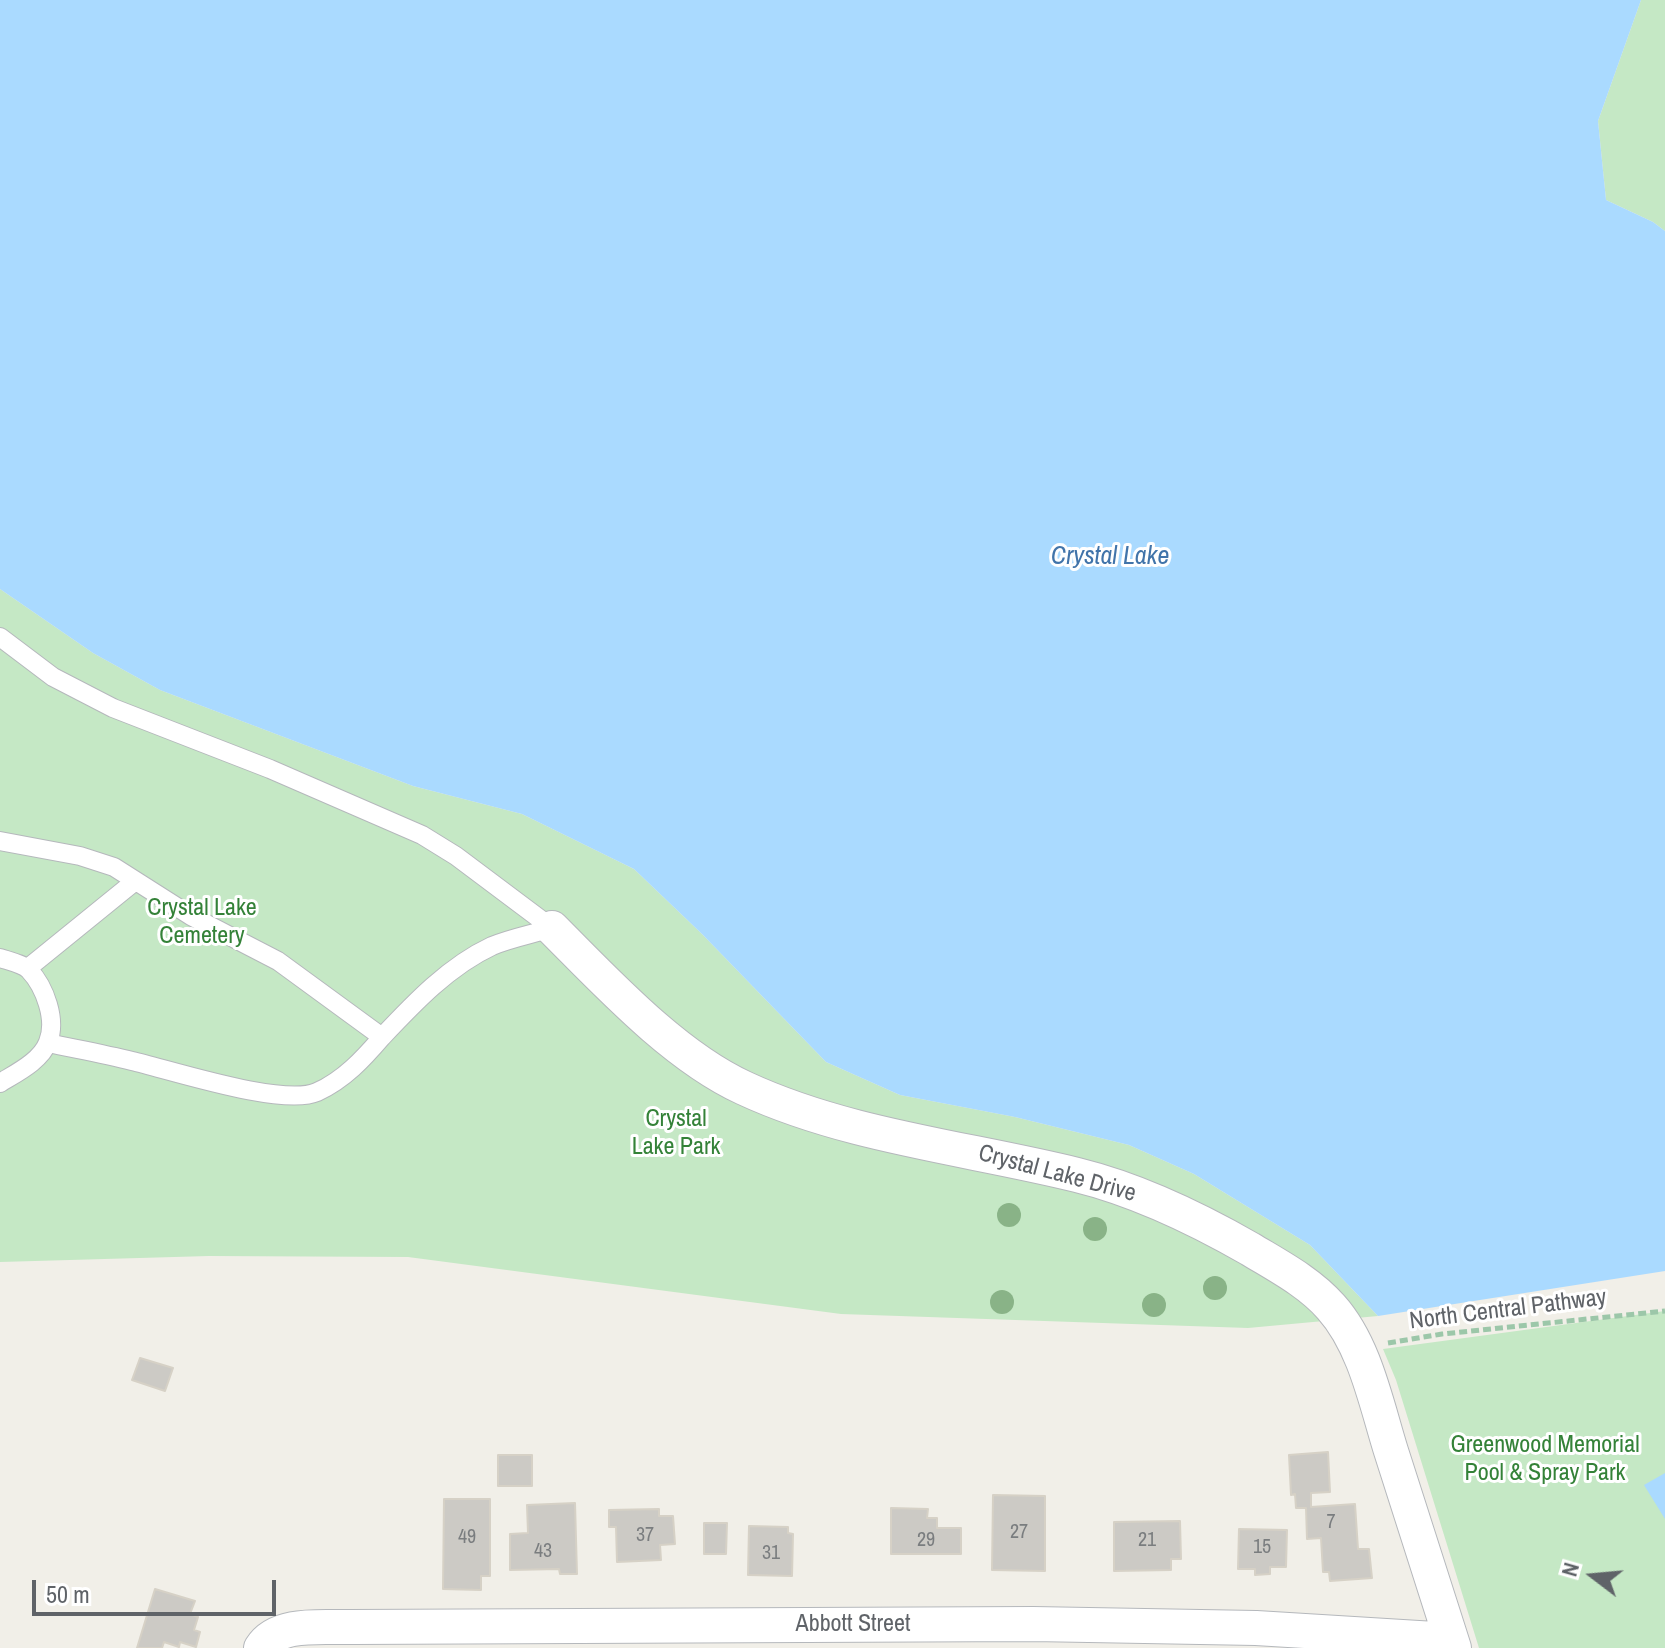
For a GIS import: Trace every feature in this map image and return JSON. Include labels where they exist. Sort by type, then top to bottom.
[{"type":"street","name":"Crystal Lake Drive","points":[[552,928],[608,984],[661,1030],[701,1063],[741,1087],[777,1102],[831,1118],[900,1137],[1080,1176],[1162,1204],[1223,1234],[1304,1282],[1332,1307],[1349,1332],[1368,1377],[1452,1644]]},
{"type":"street","name":"Abbott Street","points":[[261,1648],[266,1639],[280,1632],[352,1627],[1033,1624],[1256,1628],[1452,1644]]},
{"type":"lane","points":[[0,637],[53,677],[113,708],[270,769],[422,835],[456,856],[552,928]]},
{"type":"lane","points":[[0,841],[80,856],[114,867],[191,916],[278,961],[382,1037]]},
{"type":"lane","points":[[28,968],[134,882]]},
{"type":"lane","points":[[48,1043],[232,1088],[283,1094],[315,1093],[358,1065],[414,1004],[469,959],[495,945],[552,928]]},
{"type":"lane","points":[[0,958],[28,968],[44,995],[51,1016],[48,1043],[30,1064],[0,1083]]},
{"type":"path","name":"North Central Pathway","points":[[1355,1347],[1442,1334],[1665,1311]]},
{"type":"green space","points":[[1641,0],[1665,0],[1665,231],[1606,200],[1598,121]]},
{"type":"green space","points":[[0,589],[93,653],[160,690],[413,786],[522,814],[634,869],[826,1062],[900,1095],[1015,1117],[1129,1145],[1194,1174],[1310,1245],[1378,1316],[1248,1328],[841,1314],[408,1257],[209,1256],[0,1262]]},
{"type":"green space","name":"Greenwood Memorial Pool & Spray Park","points":[[1665,1311],[1665,1648],[1479,1648],[1396,1380],[1383,1349]]},
{"type":"water","name":"Crystal Lake","points":[[0,0],[1641,0],[1598,121],[1606,200],[1665,231],[1665,1271],[1378,1316],[1310,1245],[1194,1174],[1129,1145],[1015,1117],[900,1095],[826,1062],[634,869],[522,814],[413,786],[160,690],[93,653],[0,589]]},
{"type":"water","points":[[1665,1473],[1665,1519],[1644,1485]]},
{"type":"building","points":[[140,1358],[173,1368],[165,1391],[132,1380]]},
{"type":"building","points":[[1328,1452],[1330,1492],[1311,1493],[1311,1507],[1355,1504],[1358,1549],[1369,1549],[1372,1578],[1330,1581],[1329,1572],[1323,1572],[1321,1538],[1307,1539],[1306,1508],[1296,1508],[1295,1494],[1291,1495],[1289,1455]]},
{"type":"building","points":[[498,1455],[532,1455],[532,1486],[498,1486]]},
{"type":"building","points":[[993,1495],[1045,1496],[1045,1571],[992,1570]]},
{"type":"building","points":[[444,1499],[490,1499],[490,1576],[481,1576],[481,1590],[443,1589]]},
{"type":"building","points":[[575,1503],[577,1574],[560,1574],[559,1569],[510,1570],[510,1534],[528,1533],[527,1505]]},
{"type":"building","points":[[891,1508],[928,1509],[927,1518],[937,1518],[937,1528],[961,1528],[961,1554],[891,1554]]},
{"type":"building","points":[[659,1509],[659,1516],[673,1516],[675,1544],[660,1545],[661,1560],[617,1562],[616,1527],[609,1527],[609,1510]]},
{"type":"building","points":[[1180,1521],[1181,1559],[1171,1559],[1171,1570],[1114,1571],[1114,1522]]},
{"type":"building","points":[[704,1523],[727,1523],[726,1554],[704,1554]]},
{"type":"building","points":[[749,1526],[788,1527],[788,1533],[793,1534],[792,1576],[748,1575]]},
{"type":"building","points":[[1239,1529],[1287,1530],[1286,1567],[1270,1567],[1270,1574],[1255,1575],[1255,1569],[1238,1569]]},
{"type":"building","points":[[155,1589],[195,1601],[190,1614],[198,1617],[194,1630],[200,1632],[196,1647],[180,1642],[179,1647],[164,1642],[162,1648],[137,1648]]},
{"type":"park label","name":"Crystal Lake Cemetery","points":[[202,923]]},
{"type":"park label","name":"Crystal Lake Park","points":[[676,1134]]}]
